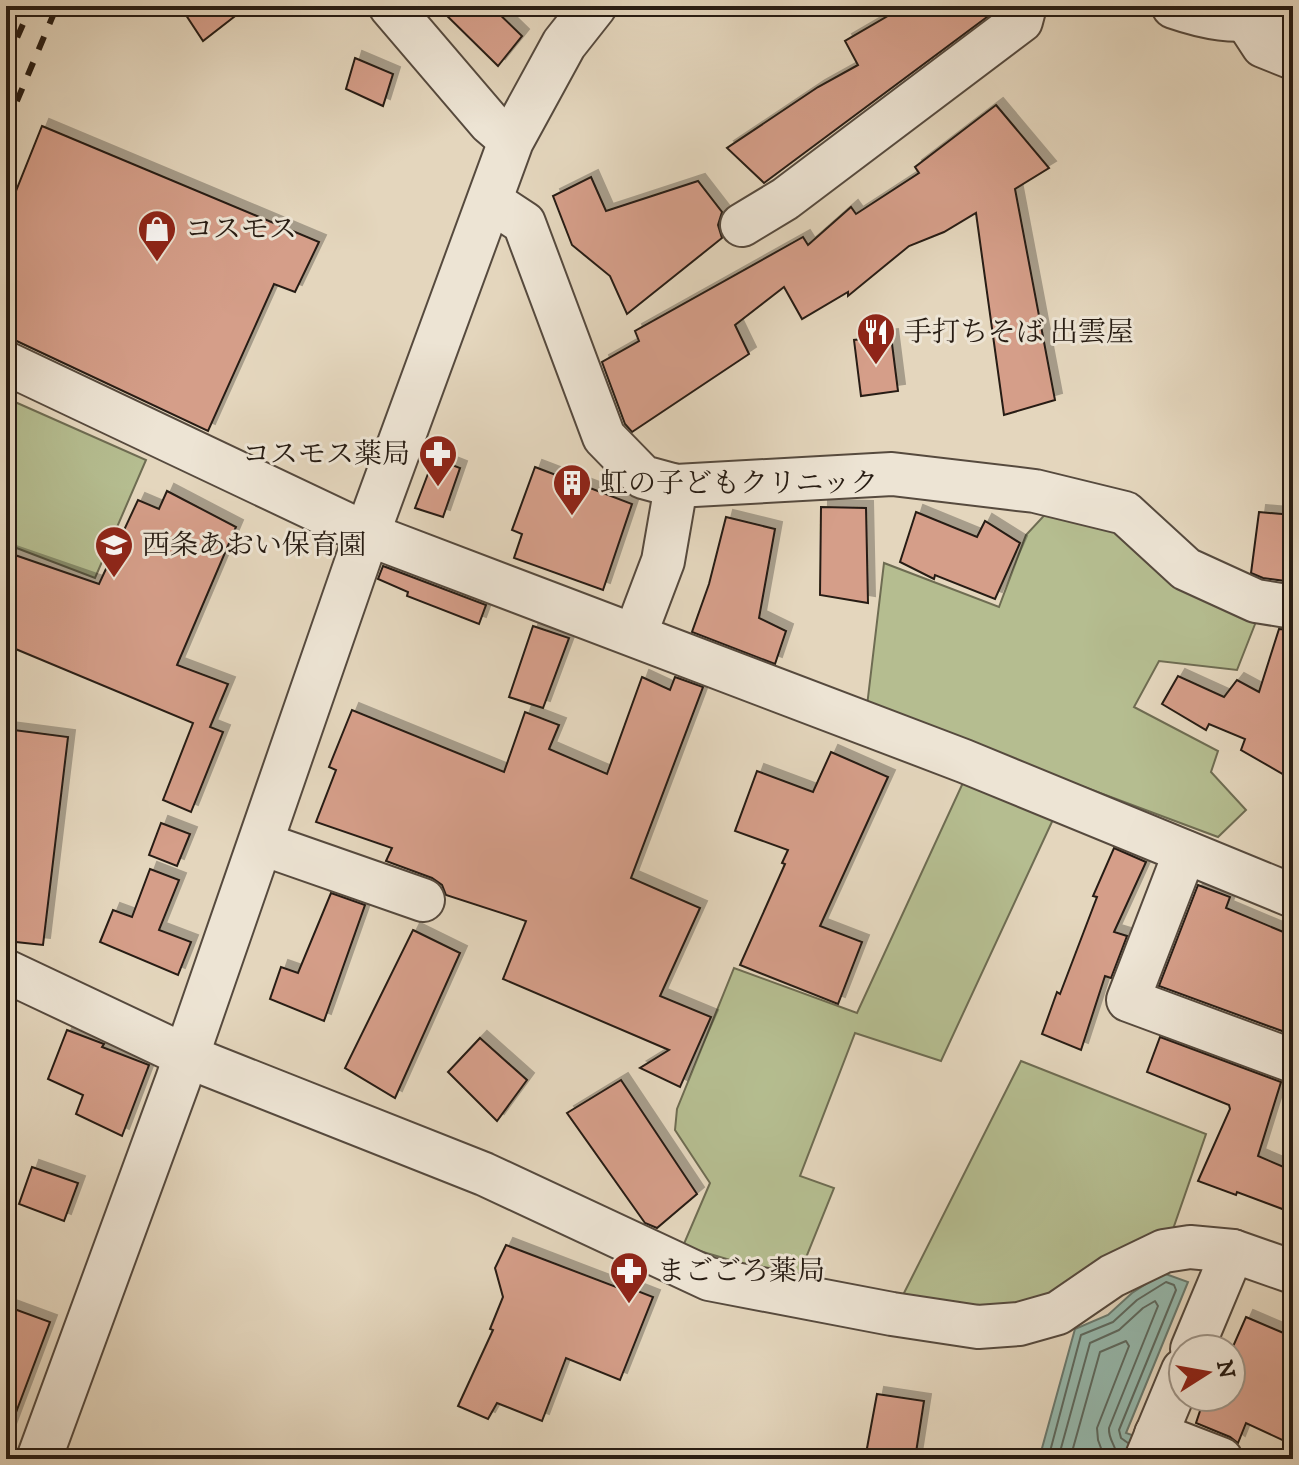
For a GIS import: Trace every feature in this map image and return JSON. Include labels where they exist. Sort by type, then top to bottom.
[{"type":"street","points":[[390,6],[490,123],[511,141]]},
{"type":"street","points":[[39,1459],[186,1056],[367,534],[511,141],[564,44],[594,6]]},
{"type":"street","points":[[742,225],[785,199],[1021,21],[1025,6]]},
{"type":"street","points":[[1174,6],[1220,19],[1267,16],[1263,46],[1293,58]]},
{"type":"street","points":[[489,200],[524,223],[604,437],[643,477],[676,486],[892,474],[1035,491],[1125,513],[1186,569],[1256,601],[1293,607]]},
{"type":"street","points":[[6,363],[367,534],[964,761],[1293,896]]},
{"type":"street","points":[[635,635],[663,561],[676,486]]},
{"type":"street","points":[[260,843],[423,900]]},
{"type":"street","points":[[1185,852],[1128,1000],[1293,1061]]},
{"type":"street","points":[[6,971],[186,1056],[484,1174],[709,1279],[876,1312],[978,1327],[1019,1324],[1058,1313],[1112,1276],[1164,1251],[1190,1247],[1233,1251],[1293,1272]]},
{"type":"street","points":[[1199,1333],[1233,1251]]},
{"type":"street","points":[[1167,1408],[1151,1447],[1221,1459]]},
{"type":"green space","points":[[6,398],[146,460],[95,578],[6,544]]},
{"type":"green space","points":[[1053,506],[1120,524],[1259,614],[1237,670],[1159,661],[1134,707],[1218,751],[1211,772],[1246,810],[1218,837],[867,706],[884,563],[999,607],[1026,535]]},
{"type":"green space","points":[[967,774],[1057,811],[941,1061],[855,1033],[800,1176],[834,1188],[797,1280],[683,1246],[710,1183],[675,1130],[677,1109],[734,968],[857,1013]]},
{"type":"green space","points":[[1021,1061],[1206,1134],[1173,1229],[1087,1278],[1009,1310],[903,1295]]},
{"type":"water","points":[[1163,1273],[1188,1282],[1126,1433],[1143,1439],[1134,1459],[1039,1459],[1075,1329],[1108,1315],[1132,1293]]},
{"type":"building","points":[[180,6],[248,6],[203,41]]},
{"type":"building","points":[[437,6],[491,6],[522,36],[498,66]]},
{"type":"building","points":[[905,6],[985,6],[991,14],[764,183],[727,148],[818,87],[858,65],[845,41]]},
{"type":"building","points":[[355,58],[393,74],[383,106],[346,89]]},
{"type":"building","points":[[996,105],[1049,168],[1015,189],[1055,400],[1004,415],[976,213],[944,232],[909,246],[848,296],[848,292],[802,319],[784,287],[735,325],[749,354],[632,432],[625,424],[602,362],[639,341],[635,331],[803,237],[808,245],[851,207],[856,214],[919,173],[915,167]]},
{"type":"building","name":"コスモス","points":[[42,126],[319,242],[295,292],[274,284],[208,431],[6,336],[6,216]]},
{"type":"building","points":[[591,177],[606,211],[698,181],[722,212],[718,225],[722,238],[627,314],[610,276],[572,245],[553,196]]},
{"type":"building","name":"手打ちそば 出雲屋","points":[[891,336],[898,391],[861,396],[854,340]]},
{"type":"building","name":"コスモス薬局","points":[[434,458],[460,468],[443,517],[415,508]]},
{"type":"building","name":"虹の子どもクリニック","points":[[535,467],[632,504],[603,590],[514,558],[522,534],[512,530]]},
{"type":"building","points":[[167,491],[236,527],[177,665],[228,684],[210,727],[223,732],[191,812],[163,800],[193,723],[6,645],[6,552],[99,584],[138,500],[159,509]]},
{"type":"building","points":[[821,507],[866,508],[868,603],[820,595]]},
{"type":"building","points":[[916,512],[977,537],[985,521],[1020,543],[995,599],[935,575],[934,579],[900,562]]},
{"type":"building","points":[[1259,512],[1293,515],[1293,582],[1251,573]]},
{"type":"building","points":[[726,517],[775,529],[759,618],[786,631],[775,664],[692,632],[709,584]]},
{"type":"building","points":[[383,566],[486,605],[479,624],[407,596],[408,592],[378,579]]},
{"type":"building","points":[[533,626],[569,638],[543,708],[509,697]]},
{"type":"building","points":[[1279,629],[1293,630],[1293,780],[1241,750],[1245,739],[1209,724],[1206,730],[1162,704],[1178,676],[1224,697],[1237,680],[1259,692]]},
{"type":"building","points":[[642,677],[670,690],[675,677],[703,687],[631,878],[700,908],[660,996],[711,1017],[680,1087],[640,1068],[669,1050],[503,979],[526,921],[446,895],[442,885],[432,878],[386,861],[392,848],[316,822],[336,770],[329,767],[352,710],[504,772],[525,712],[559,725],[549,749],[607,774]]},
{"type":"building","points":[[6,729],[68,737],[43,945],[7,941]]},
{"type":"building","points":[[831,752],[888,777],[820,926],[862,942],[838,1004],[740,965],[785,864],[782,863],[788,850],[735,831],[757,771],[813,792]]},
{"type":"building","points":[[161,823],[190,834],[177,866],[149,855]]},
{"type":"building","points":[[1114,848],[1146,862],[1114,932],[1127,936],[1111,978],[1105,976],[1081,1050],[1042,1034]]},
{"type":"building","points":[[150,869],[179,880],[159,930],[191,942],[178,975],[100,942],[113,910],[132,917]]},
{"type":"building","points":[[1198,885],[1230,897],[1226,908],[1293,936],[1293,1035],[1159,986]]},
{"type":"building","points":[[331,893],[365,905],[324,1021],[270,999],[281,967],[298,973]]},
{"type":"building","points":[[413,930],[460,953],[395,1098],[345,1068]]},
{"type":"building","points":[[67,1030],[149,1065],[122,1136],[76,1114],[83,1095],[48,1079]]},
{"type":"building","points":[[1160,1037],[1281,1082],[1258,1156],[1293,1171],[1293,1213],[1198,1181],[1230,1109],[1229,1105],[1147,1072]]},
{"type":"building","points":[[480,1038],[527,1080],[497,1121],[448,1072]]},
{"type":"building","points":[[621,1080],[697,1194],[657,1228],[645,1223],[567,1113]]},
{"type":"building","points":[[32,1167],[78,1183],[64,1221],[19,1204]]},
{"type":"building","points":[[506,1245],[616,1287],[617,1283],[653,1297],[620,1380],[566,1358],[542,1421],[497,1403],[488,1419],[458,1406],[493,1330],[490,1329],[503,1297],[495,1268]]},
{"type":"building","points":[[6,1306],[50,1322],[9,1431],[6,1430]]},
{"type":"building","points":[[1246,1317],[1293,1337],[1293,1445],[1246,1423],[1238,1443],[1196,1423],[1199,1413],[1247,1413],[1247,1333],[1239,1333]]},
{"type":"building","points":[[877,1394],[924,1401],[915,1459],[865,1459]]},
{"type":"railway","points":[[6,63],[31,6]]},
{"type":"railway","points":[[6,127],[57,6]]},
{"type":"place","name":"コスモス","points":[[157,263]]},
{"type":"place","name":"手打ちそば 出雲屋","points":[[876,366]]},
{"type":"place","name":"コスモス薬局","points":[[438,488]]},
{"type":"place","name":"虹の子どもクリニック","points":[[572,517]]},
{"type":"place","name":"西条あおい保育園","points":[[114,579]]},
{"type":"place","name":"まごごろ薬局","points":[[629,1305]]}]
